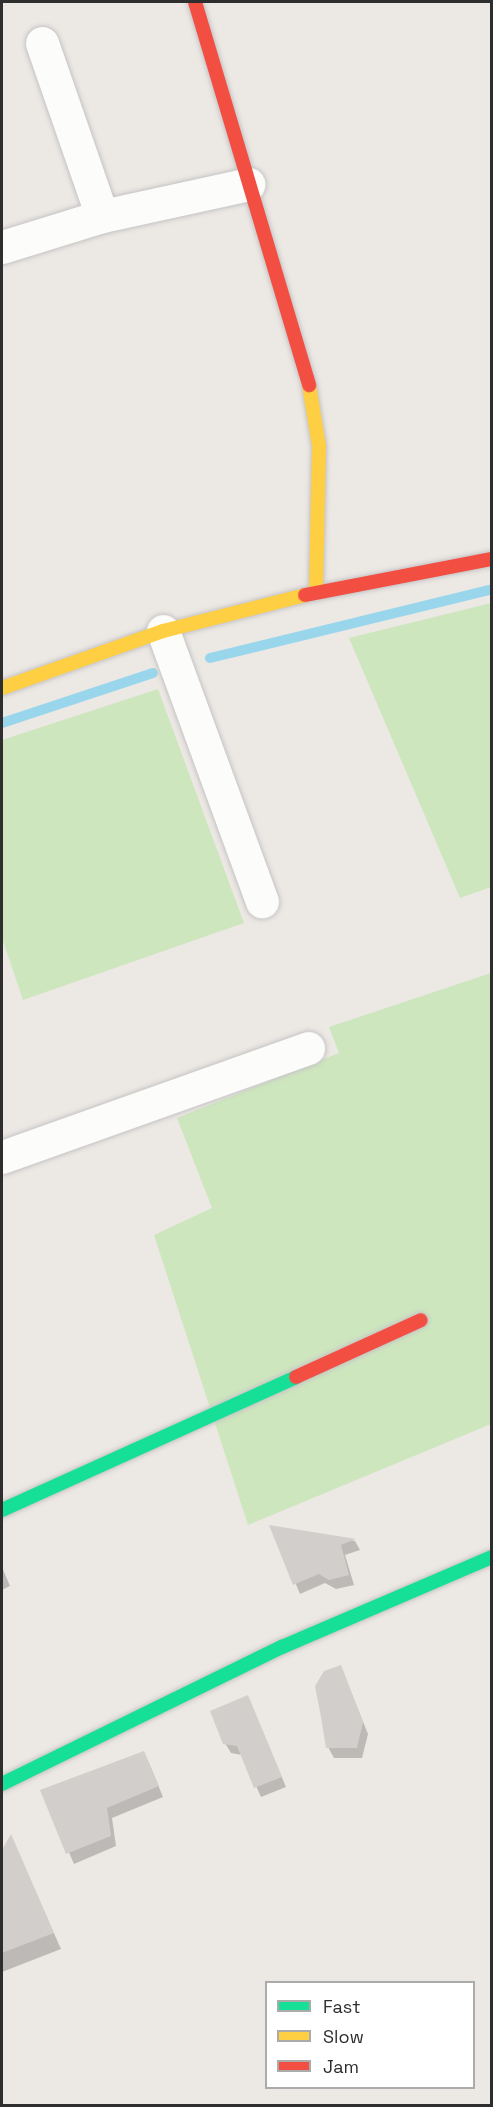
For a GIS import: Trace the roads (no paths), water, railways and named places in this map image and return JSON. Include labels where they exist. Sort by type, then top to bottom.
[{"type":"street","points":[[195,2],[249,184],[304,353],[319,446],[316,592]]},
{"type":"street","points":[[42,43],[102,216]]},
{"type":"street","points":[[2,247],[102,216],[249,184]]},
{"type":"street","points":[[2,688],[163,632],[316,592],[492,559]]},
{"type":"street","points":[[163,632],[262,901]]},
{"type":"street","points":[[2,1157],[308,1048]]},
{"type":"street","points":[[2,1510],[421,1320]]},
{"type":"street","points":[[2,1784],[282,1647],[492,1557]]},
{"type":"waterway","points":[[210,658],[492,589]]},
{"type":"waterway","points":[[2,723],[153,673]]}]
